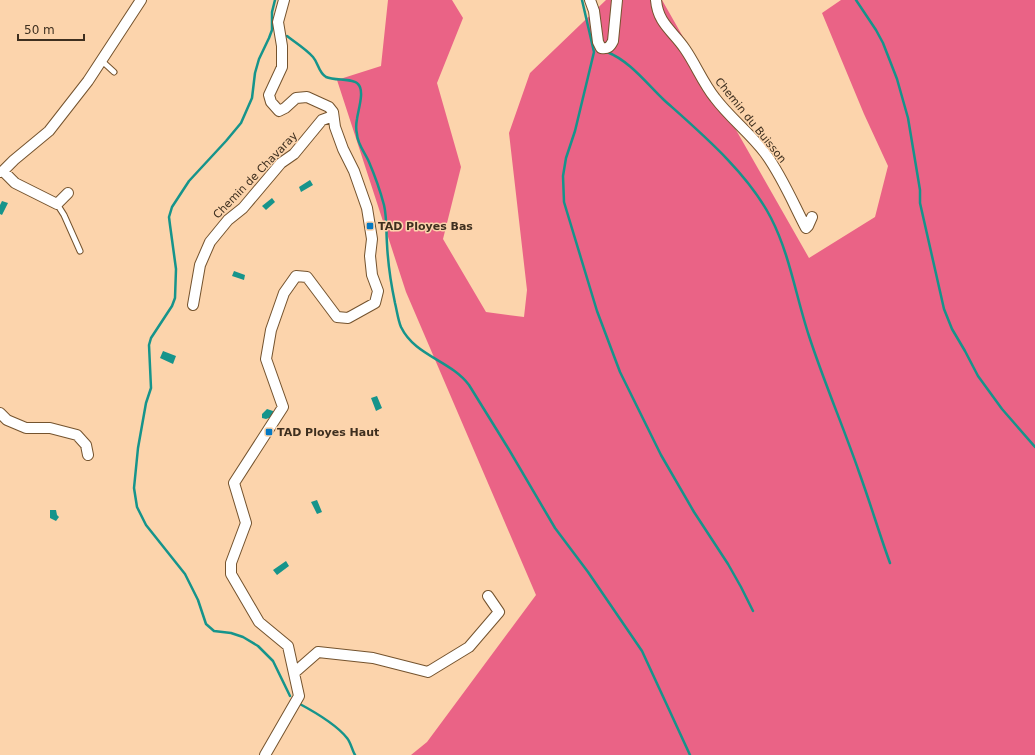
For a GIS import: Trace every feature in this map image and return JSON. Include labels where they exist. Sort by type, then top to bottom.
[{"type":"street","points":[[68,193],[57,204],[15,183],[2,172],[49,131],[88,81],[141,0]]},
{"type":"street","points":[[265,755],[299,696],[288,646],[259,622],[231,574],[231,563],[246,523],[234,483],[283,407],[266,359],[271,330],[284,293],[296,276],[307,277],[337,316],[348,318],[375,304],[378,291],[372,275],[370,256],[372,239],[367,208],[354,171],[342,149],[335,127],[333,112],[329,107],[307,97],[296,98],[285,108],[279,111],[271,102],[270,95],[282,67],[282,46],[278,22],[284,0]]},
{"type":"street","points":[[590,0],[594,11],[598,42],[602,48],[606,49],[613,41],[617,0]]},
{"type":"street","name":"Chemin du Buisson","points":[[656,0],[657,11],[667,29],[684,48],[714,98],[747,131],[765,153],[778,173],[806,228],[812,217]]},
{"type":"street","name":"Chemin de Chavaray","points":[[193,305],[200,265],[210,242],[228,220],[242,208],[281,163],[294,154],[322,120],[333,116]]},
{"type":"street","points":[[0,413],[7,420],[26,428],[50,428],[77,435],[86,445],[88,455]]},
{"type":"street","points":[[294,673],[318,652],[373,658],[428,672],[469,647],[499,612],[488,596]]},
{"type":"lane","points":[[102,61],[114,72]]},
{"type":"lane","points":[[57,204],[64,215],[80,251]]},
{"type":"shaded area","points":[[388,0],[452,0],[463,18],[437,83],[461,167],[443,239],[486,312],[524,317],[527,290],[509,133],[530,73],[606,0],[662,0],[809,258],[875,217],[888,166],[864,114],[822,13],[841,0],[1035,0],[1035,755],[411,755],[427,742],[536,595],[406,292],[337,80],[381,66]]},
{"type":"water","points":[[310,180],[313,185],[301,192],[299,187]]},
{"type":"water","points":[[272,198],[275,202],[266,210],[262,206]]},
{"type":"water","points":[[2,201],[8,203],[2,215],[0,214],[0,205]]},
{"type":"water","points":[[234,271],[245,275],[244,280],[232,276]]},
{"type":"water","points":[[163,351],[176,356],[173,364],[160,358]]},
{"type":"water","points":[[377,396],[382,408],[376,411],[371,398]]},
{"type":"water","points":[[267,409],[273,411],[274,416],[266,419],[262,418],[262,414]]},
{"type":"water","points":[[317,500],[322,512],[317,514],[311,502]]},
{"type":"water","points":[[50,510],[56,510],[59,517],[56,521],[50,518]]},
{"type":"water","points":[[286,561],[289,566],[277,575],[273,570]]},
{"type":"waterway","points":[[275,0],[272,12],[272,30],[259,59],[255,73],[252,98],[241,123],[189,181],[172,207],[169,217],[176,269],[175,298],[172,306],[151,338],[149,345],[151,388],[146,403],[138,448],[134,488],[137,507],[146,525],[185,574],[198,600],[206,624],[214,631],[231,633],[243,637],[258,646],[273,661],[290,696]]},
{"type":"waterway","points":[[582,0],[594,52],[575,131],[566,158],[563,176],[564,202],[597,311],[620,372],[661,455],[694,512],[728,564],[753,611]]},
{"type":"waterway","points":[[856,0],[883,43],[897,79],[908,118],[920,190],[920,203],[944,309],[952,329],[978,376],[1002,409],[1035,447]]},
{"type":"waterway","points":[[287,36],[310,54],[323,75],[334,79],[356,82],[360,87],[361,96],[356,125],[357,137],[369,162],[384,205],[390,274],[401,327],[407,337],[415,345],[452,369],[469,385],[555,528],[588,572],[642,651],[690,755]]},
{"type":"waterway","points":[[607,52],[623,61],[638,73],[664,100],[694,126],[723,155],[750,185],[771,218],[778,232],[788,261],[804,321],[815,353],[853,455],[890,563]]},
{"type":"waterway","points":[[298,703],[337,728],[348,740],[355,755]]},
{"type":"place","name":"TAD Ployes Bas","points":[[370,226]]},
{"type":"place","name":"TAD Ployes Haut","points":[[269,432]]}]
